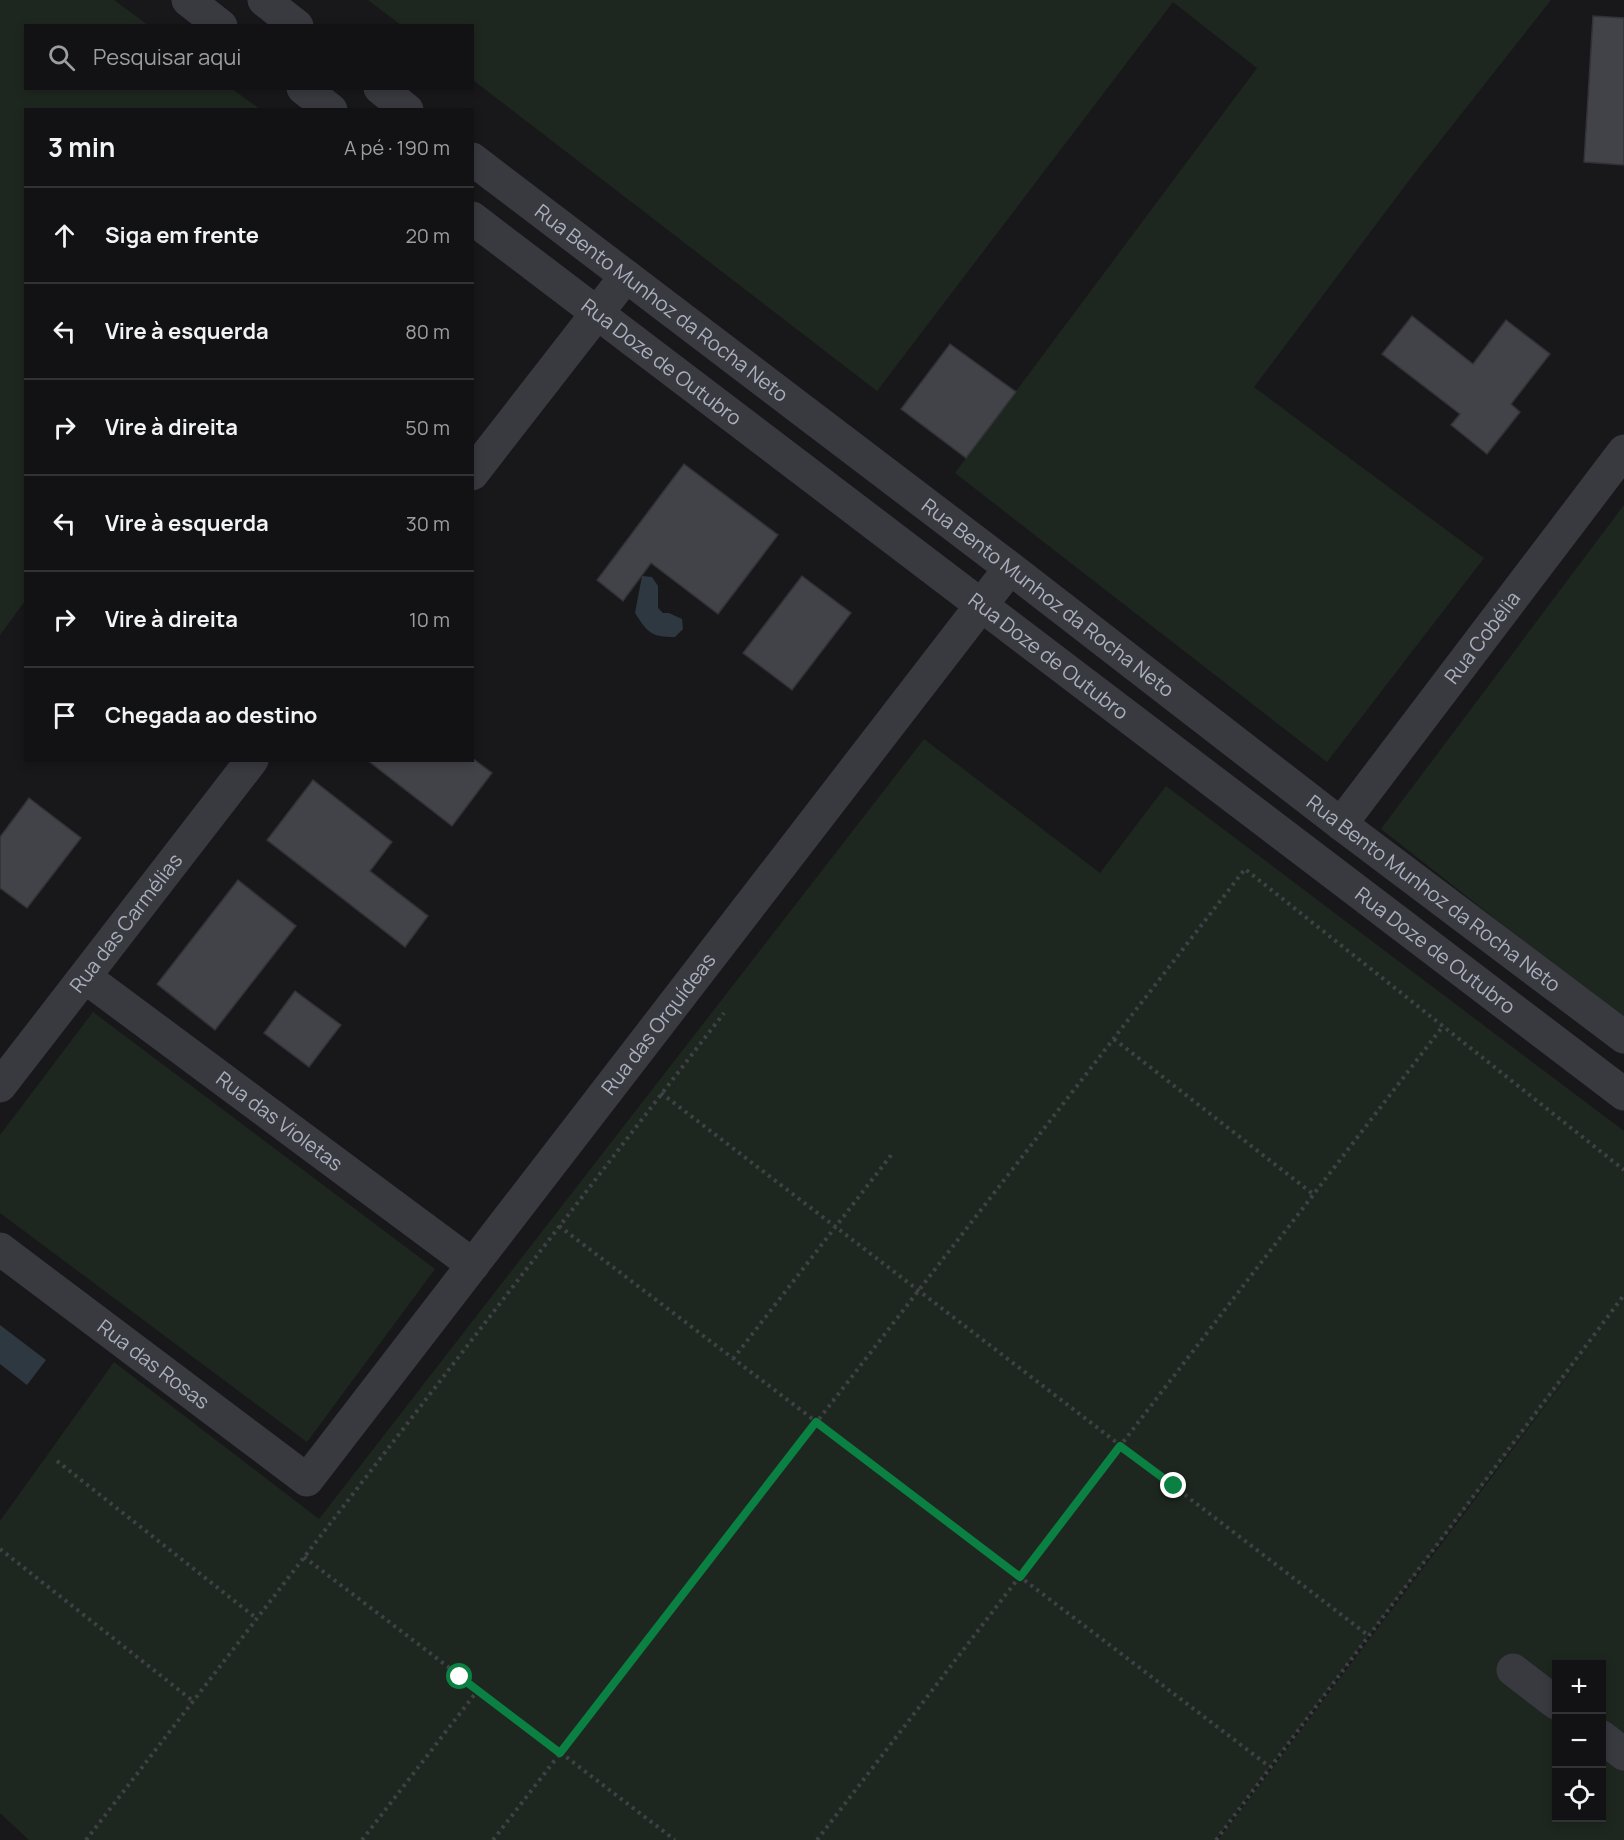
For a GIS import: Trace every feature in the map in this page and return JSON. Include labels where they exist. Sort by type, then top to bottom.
[{"type":"street","points":[[188,0],[218,24]]},
{"type":"street","points":[[264,0],[294,24]]},
{"type":"street","points":[[306,90],[328,108]]},
{"type":"street","points":[[382,90],[405,108]]},
{"type":"street","name":"Rua Bento Munhoz da Rocha Neto","points":[[474,161],[1010,568],[1341,824],[1624,1037]]},
{"type":"street","name":"Rua Doze de Outubro","points":[[474,220],[1624,1094]]},
{"type":"street","points":[[474,471],[626,276]]},
{"type":"street","name":"Rua Cobélia","points":[[1341,824],[1624,451]]},
{"type":"street","name":"Rua das Orquídeas","points":[[306,1480],[1010,568]]},
{"type":"street","name":"Rua das Carmélias","points":[[0,1086],[250,762]]},
{"type":"street","name":"Rua das Violetas","points":[[85,977],[473,1265]]},
{"type":"street","name":"Rua das Rosas","points":[[0,1250],[306,1480]]},
{"type":"street","points":[[1513,1670],[1552,1699]]},
{"type":"street","points":[[1606,1740],[1624,1754]]},
{"type":"path","points":[[493,1840],[1245,869],[1624,1170]]},
{"type":"path","points":[[86,1840],[724,1013]]},
{"type":"path","points":[[817,1840],[1443,1026]]},
{"type":"path","points":[[1114,1039],[1313,1194]]},
{"type":"path","points":[[661,1093],[1369,1636]]},
{"type":"path","points":[[733,1359],[892,1154]]},
{"type":"path","points":[[559,1226],[1270,1767]]},
{"type":"path","points":[[1216,1840],[1624,1295]]},
{"type":"path","points":[[57,1461],[256,1618]]},
{"type":"path","points":[[0,1549],[193,1701]]},
{"type":"path","points":[[304,1557],[675,1840]]},
{"type":"path","points":[[362,1840],[478,1690]]},
{"type":"shaded area","points":[[0,0],[114,0],[147,24],[24,24],[24,90],[233,90],[259,108],[24,108],[24,602],[0,635]]},
{"type":"shaded area","points":[[368,0],[1551,0],[1410,179],[1254,387],[1484,558],[1327,762],[955,473],[1257,68],[1173,2],[877,391],[474,81],[474,24],[400,24]]},
{"type":"shaded area","points":[[1624,505],[1624,1020],[1381,829]]},
{"type":"shaded area","points":[[642,576],[652,577],[658,586],[658,608],[663,613],[669,613],[682,619],[683,629],[675,637],[655,635],[643,625],[635,613]]},
{"type":"shaded area","points":[[924,739],[1100,873],[1166,786],[1624,1131],[1624,1840],[1218,1840],[1605,1327],[1216,1840],[29,1840],[0,1813],[0,1521],[114,1362],[319,1519]]},
{"type":"shaded area","points":[[93,1012],[435,1269],[307,1442],[0,1213],[0,1135]]},
{"type":"shaded area","points":[[0,1325],[46,1360],[27,1385],[0,1364]]},
{"type":"building","points":[[1593,16],[1624,18],[1624,165],[1584,162]]},
{"type":"building","points":[[1412,316],[1473,364],[1506,320],[1550,354],[1511,404],[1520,412],[1487,454],[1451,425],[1460,414],[1382,354]]},
{"type":"building","points":[[950,344],[1016,392],[966,458],[901,409]]},
{"type":"building","points":[[684,464],[778,535],[718,614],[651,563],[623,601],[597,580]]},
{"type":"building","points":[[802,576],[851,613],[792,690],[743,653]]},
{"type":"building","points":[[474,760],[492,773],[452,826],[370,762],[474,762]]},
{"type":"building","points":[[313,780],[392,842],[370,871],[428,916],[405,947],[267,840]]},
{"type":"building","points":[[29,798],[81,838],[27,908],[0,888],[0,837]]},
{"type":"building","points":[[238,880],[296,926],[215,1030],[157,984]]},
{"type":"building","points":[[295,991],[341,1025],[309,1067],[264,1033]]},
{"type":"route","points":[[460,1677],[560,1753],[816,1422],[1020,1577],[1120,1446],[1174,1486]]}]
